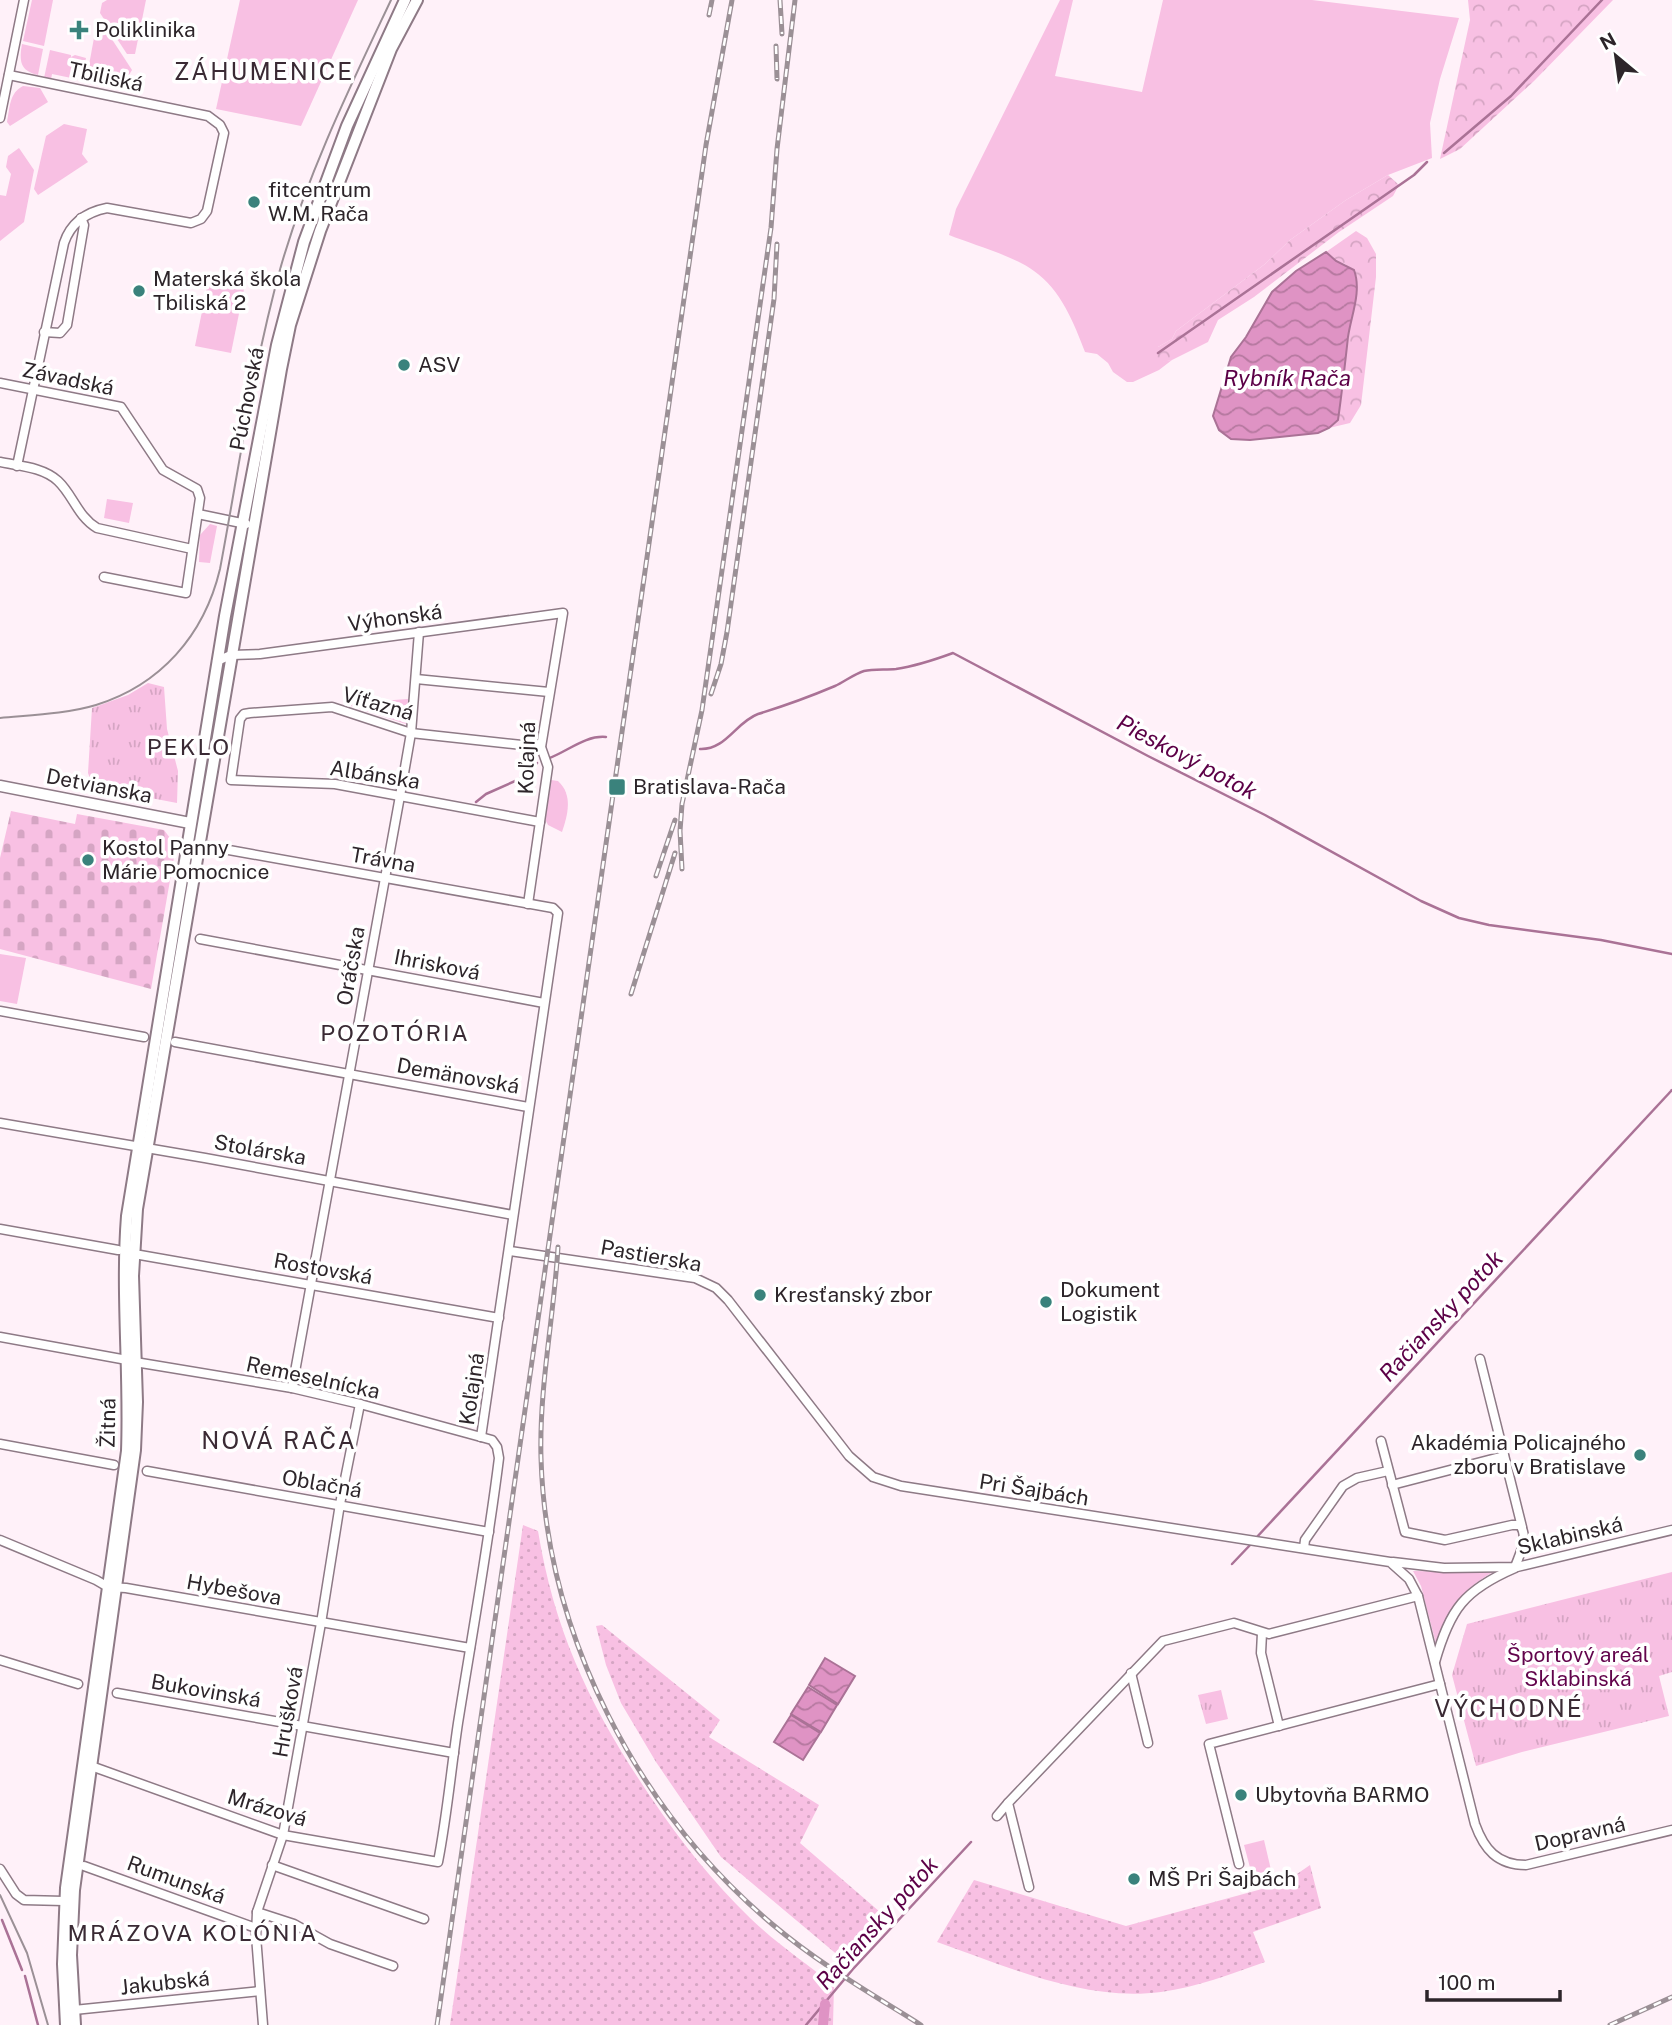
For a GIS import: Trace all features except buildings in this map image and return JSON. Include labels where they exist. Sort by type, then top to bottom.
[{"type":"main road","name":"Púchovská","points":[[190,823],[239,539],[237,522],[247,501],[277,345],[304,242],[347,126],[405,0]]},
{"type":"main road","name":"Púchovská","points":[[201,845],[231,655],[290,325],[320,231],[352,145],[391,49],[416,0]]},
{"type":"main road","points":[[201,845],[190,823],[206,809]]},
{"type":"main road","name":"Žitná","points":[[66,2025],[62,1964],[64,1901],[135,1450],[131,1361],[134,1241],[141,1148],[190,823]]},
{"type":"main road","name":"Žitná","points":[[141,1148],[201,845]]},
{"type":"main road","name":"Žitná","points":[[75,2025],[71,1962],[72,1915],[112,1587]]},
{"type":"street","points":[[0,118],[24,0]]},
{"type":"street","name":"Tbiliská","points":[[9,75],[208,116],[222,128],[223,138],[208,210],[198,221],[191,223],[107,208],[81,218]]},
{"type":"street","points":[[16,466],[44,332],[64,243],[70,229],[81,218],[84,225],[67,325],[60,333],[44,332]]},
{"type":"street","name":"Závadská","points":[[0,383],[122,408],[163,470],[194,486],[200,498],[186,593],[104,577]]},
{"type":"street","points":[[0,463],[44,472],[60,482],[85,519],[97,528],[192,549]]},
{"type":"street","points":[[198,514],[249,526],[252,534]]},
{"type":"street","name":"Výhonská","points":[[231,655],[260,654],[563,613]]},
{"type":"street","name":"Koľajná","points":[[528,904],[548,767],[541,747],[563,613]]},
{"type":"street","name":"Oráčska","points":[[292,1388],[411,733],[419,632]]},
{"type":"street","points":[[217,661],[231,655]]},
{"type":"street","points":[[416,679],[549,692]]},
{"type":"street","name":"Víťazná","points":[[235,751],[240,719],[244,714],[332,707],[411,733],[541,747]]},
{"type":"street","name":"Albánska","points":[[235,751],[231,780],[335,784],[540,822]]},
{"type":"street","name":"Detvianska","points":[[0,786],[190,823]]},
{"type":"street","name":"Trávna","points":[[201,845],[553,908],[557,912]]},
{"type":"street","name":"Koľajná","points":[[438,1861],[448,1809],[499,1453],[495,1442],[481,1437],[510,1251],[528,1107],[559,917],[557,912]]},
{"type":"street","name":"Ihrisková","points":[[200,939],[544,1003]]},
{"type":"street","points":[[0,1011],[144,1037]]},
{"type":"street","name":"Demänovská","points":[[175,1042],[528,1107]]},
{"type":"street","name":"Stolárska","points":[[0,1123],[513,1215]]},
{"type":"street","points":[[0,1229],[118,1250]]},
{"type":"street","name":"Pastierska","points":[[510,1251],[695,1278],[716,1288]]},
{"type":"street","name":"Rostovská","points":[[140,1255],[499,1318]]},
{"type":"street","name":"Pri Šajbách","points":[[716,1288],[849,1456],[878,1479],[901,1486],[972,1498],[1390,1562]]},
{"type":"street","name":"Remeselnícka","points":[[0,1337],[292,1388],[481,1437]]},
{"type":"street","points":[[1435,1663],[1448,1623],[1463,1601],[1479,1585],[1516,1567],[1524,1540],[1480,1359]]},
{"type":"street","name":"Hrušková","points":[[263,2025],[257,1912],[283,1835],[340,1504],[360,1404]]},
{"type":"street","points":[[1381,1441],[1403,1529],[1407,1533],[1445,1541],[1512,1525],[1522,1527]]},
{"type":"street","points":[[0,1444],[114,1465]]},
{"type":"street","points":[[1392,1485],[1504,1457]]},
{"type":"street","name":"Oblačná","points":[[147,1471],[489,1532]]},
{"type":"street","points":[[1304,1548],[1305,1541],[1343,1486],[1357,1478],[1388,1471]]},
{"type":"street","name":"Sklabinská","points":[[1390,1562],[1444,1568],[1516,1567],[1672,1530]]},
{"type":"street","name":"Hybešova","points":[[0,1540],[112,1587],[470,1648]]},
{"type":"street","points":[[1239,1864],[1209,1744],[1440,1684],[1418,1596],[1409,1579],[1390,1562]]},
{"type":"street","points":[[997,1816],[1163,1641],[1234,1623],[1269,1634],[1418,1596]]},
{"type":"street","points":[[1262,1633],[1261,1653],[1279,1726]]},
{"type":"street","points":[[0,1660],[78,1684]]},
{"type":"street","points":[[1131,1673],[1147,1743]]},
{"type":"street","name":"Dopravná","points":[[1440,1684],[1475,1824],[1492,1855],[1503,1861],[1526,1865],[1672,1830]]},
{"type":"street","name":"Bukovinská","points":[[117,1693],[454,1753]]},
{"type":"street","name":"Mrázová","points":[[90,1766],[283,1835],[438,1861]]},
{"type":"street","points":[[1009,1803],[1029,1887]]},
{"type":"street","points":[[272,1865],[425,1919]]},
{"type":"street","name":"Rumunská","points":[[84,1866],[256,1928]]},
{"type":"street","points":[[0,1869],[16,1894],[24,1900],[64,1901]]},
{"type":"street","points":[[257,1912],[294,1924],[330,1944],[393,1966]]},
{"type":"street","name":"Jakubská","points":[[74,2010],[260,1992]]},
{"type":"green space","points":[[32,0],[53,0],[44,46],[23,41]]},
{"type":"green space","points":[[107,0],[146,0],[135,54],[127,54],[100,13],[102,3]]},
{"type":"green space","points":[[240,0],[358,0],[301,126],[216,109]]},
{"type":"green space","points":[[1060,0],[1073,0],[1055,76],[1142,92],[1163,0],[1312,0],[1459,18],[1430,123],[1432,158],[1388,175],[1346,200],[1290,240],[1265,264],[1176,331],[1172,339],[1158,347],[1158,362],[1172,360],[1159,370],[1133,382],[1127,382],[1113,372],[1108,363],[1097,354],[1085,352],[1066,308],[1052,288],[1034,271],[1016,260],[949,235],[956,209]]},
{"type":"green space","points":[[1468,0],[1613,0],[1534,81],[1460,149],[1440,159],[1470,20]]},
{"type":"green space","points":[[100,21],[132,70],[121,88],[86,81],[97,22]]},
{"type":"green space","points":[[22,44],[43,49],[38,75],[24,68]]},
{"type":"green space","points":[[50,50],[71,57],[75,55],[86,58],[81,80],[52,74],[51,80],[44,78]]},
{"type":"green space","points":[[23,86],[40,88],[48,102],[10,126],[7,122],[11,101]]},
{"type":"green space","points":[[64,124],[87,129],[82,154],[88,162],[38,195],[34,189],[46,136]]},
{"type":"green space","points":[[19,148],[34,170],[24,222],[0,241],[0,195],[6,196],[11,174],[6,167],[8,156]]},
{"type":"green space","points":[[1388,175],[1399,185],[1393,196],[1218,320],[1208,342],[1172,360],[1158,363],[1155,356],[1158,347],[1172,339],[1176,331],[1265,264],[1290,240],[1346,200]]},
{"type":"green space","points":[[1356,231],[1367,238],[1376,254],[1376,277],[1361,405],[1350,423],[1329,428],[1338,420],[1357,277],[1345,264],[1336,261],[1326,252]]},
{"type":"green space","points":[[210,272],[246,279],[231,353],[195,346]]},
{"type":"green space","points":[[107,499],[133,503],[129,523],[104,518]]},
{"type":"green space","points":[[210,524],[217,526],[210,563],[199,562],[200,535]]},
{"type":"green space","points":[[148,683],[164,687],[167,729],[178,771],[177,803],[93,787],[88,773],[92,708],[128,695]]},
{"type":"green space","points":[[408,699],[406,724],[351,706],[351,703]]},
{"type":"green space","points":[[551,780],[558,781],[566,792],[567,812],[562,832],[548,825],[545,819]]},
{"type":"green space","points":[[11,811],[75,824],[77,814],[164,830],[176,846],[151,989],[0,949],[0,858]]},
{"type":"green space","points":[[0,954],[26,958],[17,1004],[0,1001]]},
{"type":"green space","points":[[523,1525],[538,1531],[545,1569],[566,1639],[594,1703],[631,1767],[674,1831],[723,1890],[770,1936],[834,1985],[833,2025],[450,2025]]},
{"type":"green space","points":[[1413,1571],[1493,1572],[1472,1586],[1457,1602],[1445,1621],[1436,1644],[1421,1586]]},
{"type":"green space","name":"Športový areál Sklabinská","points":[[1672,1572],[1672,1672],[1659,1676],[1669,1716],[1476,1766],[1452,1675],[1467,1624]]},
{"type":"green space","points":[[602,1625],[720,1720],[709,1737],[819,1805],[800,1843],[880,1912],[840,1957],[721,1857],[656,1762],[621,1703],[606,1665],[596,1626]]},
{"type":"green space","points":[[1221,1690],[1228,1719],[1206,1724],[1198,1695]]},
{"type":"green space","points":[[1264,1840],[1271,1870],[1252,1875],[1244,1845]]},
{"type":"green space","points":[[1310,1865],[1321,1908],[1253,1932],[1265,1962],[1214,1980],[1174,1990],[1132,1994],[1075,1987],[1019,1971],[937,1942],[974,1880],[1126,1926],[1284,1883]]},
{"type":"water","name":"Rybník Rača","points":[[1326,252],[1336,261],[1354,270],[1357,286],[1338,420],[1318,433],[1250,440],[1231,439],[1219,430],[1213,416],[1231,357],[1272,292],[1296,271]]},
{"type":"water","points":[[825,1658],[855,1676],[838,1704],[809,1685]]},
{"type":"water","points":[[808,1687],[837,1705],[821,1732],[791,1714]]},
{"type":"water","points":[[791,1715],[820,1733],[803,1760],[774,1742]]},
{"type":"waterway","points":[[1444,153],[1511,96],[1602,0]]},
{"type":"waterway","points":[[1158,353],[1414,175],[1427,162]]},
{"type":"waterway","name":"Pieskový potok","points":[[700,749],[717,745],[758,714],[825,690],[860,672],[903,668],[953,653],[1265,815],[1421,901],[1459,918],[1672,954]]},
{"type":"waterway","name":"Pieskový potok","points":[[547,759],[583,741],[606,737]]},
{"type":"waterway","name":"Pieskový potok","points":[[476,802],[486,794],[522,778],[537,763]]},
{"type":"waterway","name":"Račiansky potok","points":[[1256,1538],[1672,1090]]},
{"type":"waterway","name":"Račiansky potok","points":[[1232,1564],[1252,1543]]},
{"type":"waterway","name":"Račiansky potok","points":[[806,2025],[853,1969],[971,1842]]},
{"type":"waterway","points":[[2,1920],[22,1970]]},
{"type":"waterway","points":[[25,1976],[38,2025]]},
{"type":"waterway","points":[[823,2025],[825,2004]]},
{"type":"tram line","points":[[0,718],[73,710],[119,696],[140,685],[176,655],[203,616],[220,569],[254,379],[281,266],[317,164],[391,0]]},
{"type":"tram line","points":[[0,1895],[27,1953],[48,2025]]},
{"type":"railway","points":[[709,15],[712,0]]},
{"type":"railway","points":[[437,2025],[706,145],[732,0]]},
{"type":"railway","points":[[780,0],[782,34]]},
{"type":"railway","points":[[682,869],[682,804],[702,710],[771,228],[777,149],[795,0]]},
{"type":"railway","points":[[776,46],[777,79]]},
{"type":"railway","points":[[711,694],[721,664],[727,632],[774,299],[777,244]]},
{"type":"railway","points":[[656,876],[675,820]]},
{"type":"railway","points":[[631,994],[675,853]]},
{"type":"railway","points":[[558,1247],[541,1431],[547,1524],[560,1590],[581,1653],[608,1715],[641,1774],[680,1828],[724,1879],[772,1924],[808,1952],[921,2025]]},
{"type":"railway","points":[[1610,2025],[1672,1997]]},
{"type":"place","name":"Poliklinika","points":[[79,30]]},
{"type":"place","name":"fitcentrum W.M. Rača","points":[[254,202]]},
{"type":"place","name":"Materská škola Tbiliská 2","points":[[139,291]]},
{"type":"place","name":"ASV","points":[[404,365]]},
{"type":"place","name":"Bratislava-Rača","points":[[617,787]]},
{"type":"place","name":"Kostol Panny Márie Pomocnice","points":[[88,860]]},
{"type":"place","name":"Kresťanský zbor","points":[[760,1295]]},
{"type":"place","name":"Dokument Logistik","points":[[1046,1302]]},
{"type":"place","name":"Akadémia Policajného zboru v Bratislave","points":[[1640,1455]]},
{"type":"place","name":"Ubytovňa BARMO","points":[[1241,1795]]},
{"type":"place","name":"MŠ Pri Šajbách","points":[[1134,1879]]},
{"type":"district","name":"ZÁHUMENICE","points":[[264,72]]},
{"type":"district","name":"PEKLO","points":[[189,747]]},
{"type":"district","name":"POZOTÓRIA","points":[[395,1033]]},
{"type":"district","name":"NOVÁ RAČA","points":[[279,1441]]},
{"type":"district","name":"VÝCHODNÉ","points":[[1509,1709]]},
{"type":"district","name":"MRÁZOVA KOLÓNIA","points":[[193,1933]]}]
